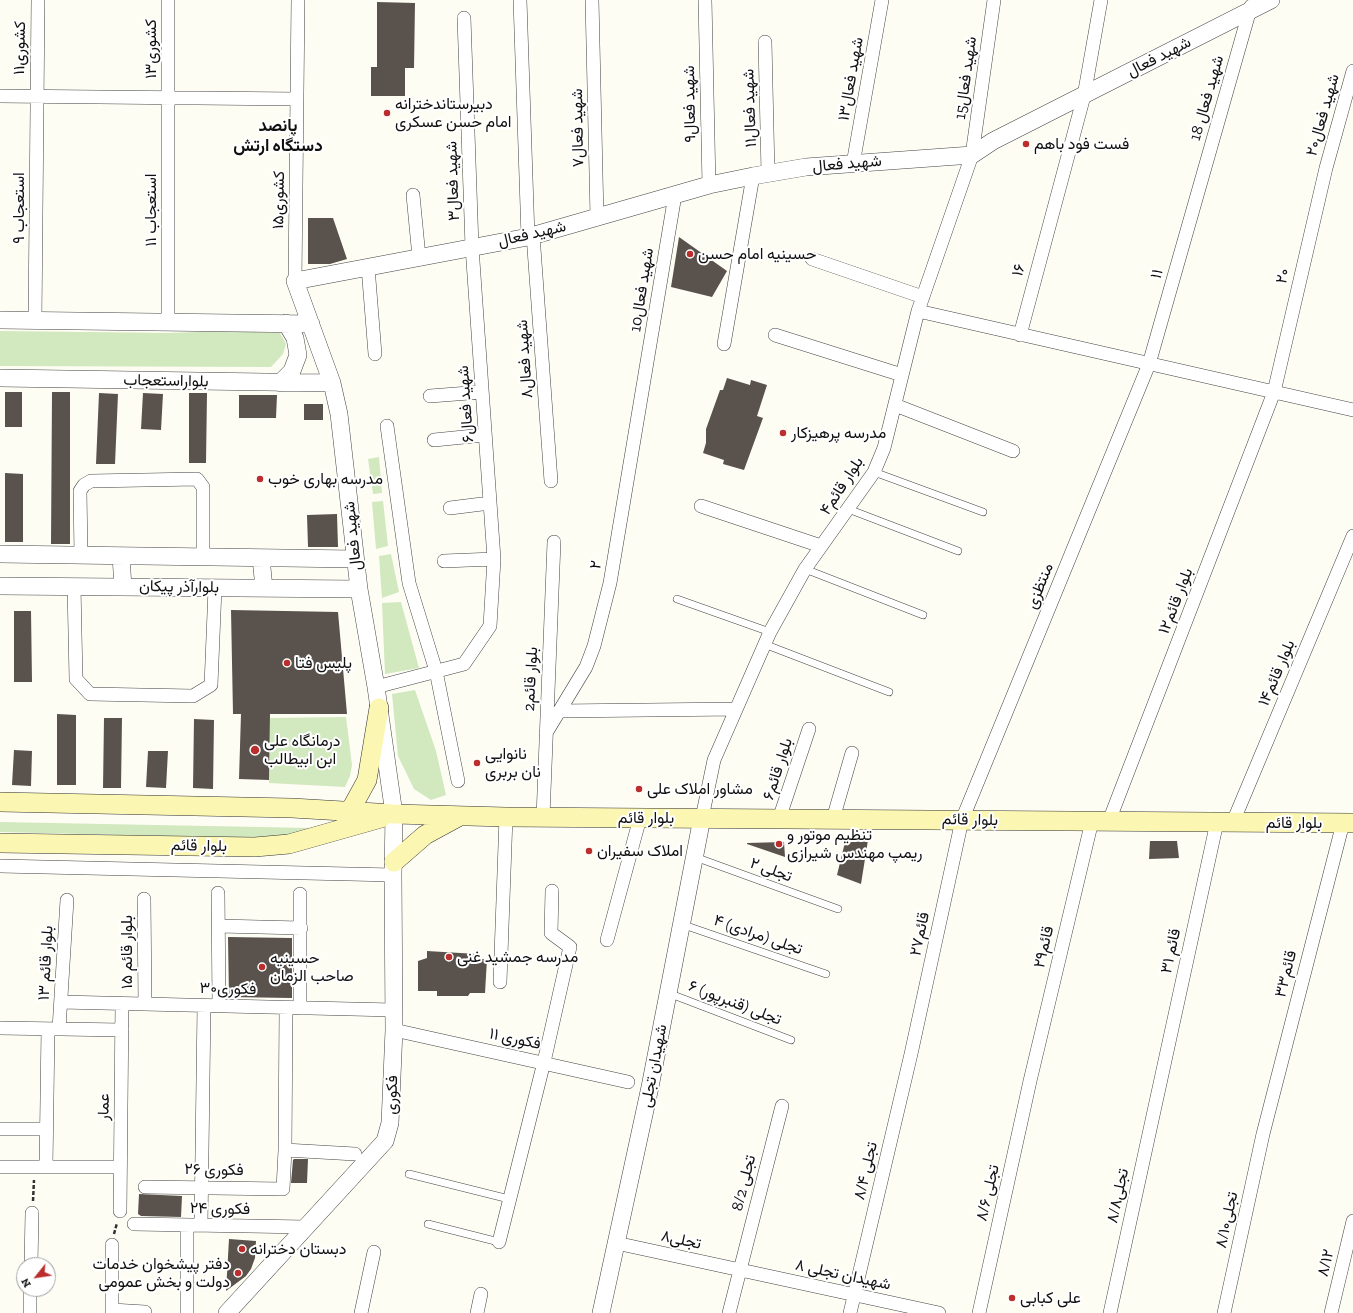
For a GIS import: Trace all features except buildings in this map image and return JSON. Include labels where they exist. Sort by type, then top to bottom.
[{"type":"main road","points":[[350,811],[367,780],[379,708]]},
{"type":"main road","name":"بلوار قائم","points":[[0,802],[292,808],[394,814],[506,817],[1348,823]]},
{"type":"main road","name":"بلوار قائم","points":[[0,843],[255,847],[289,844],[394,814]]},
{"type":"main road","points":[[393,868],[425,835],[462,816]]},
{"type":"street","name":"۱۱کشوری","points":[[37,96],[38,0]]},
{"type":"street","name":"۱۳کشوری","points":[[168,0],[168,98]]},
{"type":"street","name":"کشوری۱۵","points":[[295,281],[298,0]]},
{"type":"street","name":"شهید فعال۸","points":[[520,0],[530,236],[552,481]]},
{"type":"street","name":"شهید فعال۷","points":[[592,0],[597,218]]},
{"type":"street","name":"شهید فعال۹","points":[[705,0],[709,186]]},
{"type":"street","name":"شهید فعال۱۳","points":[[853,164],[882,0]]},
{"type":"street","name":"۱۶","points":[[1020,335],[1084,96],[1101,0]]},
{"type":"street","name":"شهید فعال","points":[[394,814],[376,687],[359,589],[339,414],[332,383],[295,281],[530,236],[675,195],[761,174],[806,167],[972,155],[993,141],[1084,96],[1251,5],[1271,0]]},
{"type":"street","name":"15شهید فعال","points":[[972,155],[993,3]]},
{"type":"street","name":"18 شهید فعال","points":[[1197,194],[1251,5]]},
{"type":"street","name":"شهید فعال۳","points":[[464,18],[472,248]]},
{"type":"street","name":"شهید فعال۱۱","points":[[724,344],[761,174],[765,42]]},
{"type":"street","name":"شهید فعال۲۰","points":[[1326,168],[1353,71]]},
{"type":"street","points":[[0,96],[297,99]]},
{"type":"street","name":"استعجاب ۹","points":[[36,321],[37,96]]},
{"type":"street","name":"استعجاب ۱۱","points":[[168,98],[168,322]]},
{"type":"street","name":"بلوار قائم۴","points":[[702,818],[714,760],[767,638],[805,569],[874,472],[884,448],[918,311],[972,155]]},
{"type":"street","name":"۲۰","points":[[1274,392],[1326,168]]},
{"type":"street","name":"۱۱","points":[[1149,364],[1197,194]]},
{"type":"street","points":[[413,195],[419,258]]},
{"type":"street","name":"10شهید فعال","points":[[642,390],[675,195]]},
{"type":"street","name":"شهید فعال۶","points":[[376,687],[464,664],[490,626],[494,559],[484,435],[472,248]]},
{"type":"street","points":[[812,259],[923,297]]},
{"type":"street","points":[[368,267],[375,354]]},
{"type":"street","points":[[918,311],[1353,410]]},
{"type":"street","points":[[0,320],[311,324]]},
{"type":"street","points":[[280,383],[292,371],[298,355],[295,338],[286,323]]},
{"type":"street","points":[[775,335],[902,375]]},
{"type":"street","name":"منتظزی","points":[[962,820],[1149,364]]},
{"type":"street","name":"بلواراستعجاب","points":[[0,378],[332,383]]},
{"type":"street","name":"۲","points":[[546,733],[586,667],[594,646],[608,590],[642,390]]},
{"type":"street","points":[[430,396],[482,392]]},
{"type":"street","name":"بلوار قائم۱۲","points":[[1100,821],[1274,392]]},
{"type":"street","points":[[895,405],[1013,451]]},
{"type":"street","points":[[387,426],[409,584],[436,671],[458,781]]},
{"type":"street","points":[[434,440],[484,435]]},
{"type":"street","points":[[81,555],[80,491],[84,485],[91,481],[197,480],[203,488],[203,557]]},
{"type":"street","points":[[450,508],[490,503]]},
{"type":"street","points":[[701,506],[821,546]]},
{"type":"street","name":"بلوار قائم۱۴","points":[[1225,822],[1353,536]]},
{"type":"street","name":"2بلوار قائم","points":[[543,817],[554,542]]},
{"type":"street","name":"بلوارآذر پیکان","points":[[0,554],[355,559]]},
{"type":"street","points":[[120,556],[122,587]]},
{"type":"street","points":[[261,558],[264,588]]},
{"type":"street","points":[[444,561],[494,559]]},
{"type":"street","name":"بلوارآذر پیکان","points":[[0,586],[359,589]]},
{"type":"street","points":[[74,586],[76,678],[90,694],[193,696],[211,685],[215,588]]},
{"type":"street","points":[[559,711],[736,708]]},
{"type":"street","name":"بلوار قائم۶","points":[[779,819],[809,729]]},
{"type":"street","points":[[833,819],[852,753]]},
{"type":"street","name":"فکوری","points":[[226,1313],[385,1141],[390,1123],[394,1030],[394,814]]},
{"type":"street","points":[[500,982],[506,817]]},
{"type":"street","points":[[606,940],[640,818]]},
{"type":"street","name":"شهیدان تجلی","points":[[601,1313],[668,993],[702,818]]},
{"type":"street","name":"قائم۲۷","points":[[911,1054],[962,820]]},
{"type":"street","name":"قائم۲۹","points":[[1030,1080],[1100,821]]},
{"type":"street","name":"قائم ۳۱","points":[[1159,1087],[1225,822]]},
{"type":"street","name":"قائم۳۳","points":[[1263,1134],[1348,823]]},
{"type":"street","points":[[0,866],[393,868]]},
{"type":"street","points":[[499,1242],[544,1062],[570,947],[551,933],[552,891]]},
{"type":"street","points":[[218,893],[219,1006]]},
{"type":"street","points":[[300,894],[300,1008]]},
{"type":"street","name":"بلوار قائم ۱۵","points":[[144,899],[145,1004]]},
{"type":"street","name":"بلوار قائم ۱۳","points":[[40,1167],[54,1029],[61,1002],[67,900]]},
{"type":"street","points":[[219,926],[301,928]]},
{"type":"street","name":"فکوری۳۰","points":[[61,1002],[394,1010]]},
{"type":"street","name":"عمار","points":[[120,1211],[122,1004]]},
{"type":"street","points":[[201,1225],[204,1006]]},
{"type":"street","points":[[286,1008],[285,1150],[355,1154]]},
{"type":"street","points":[[0,1028],[122,1030]]},
{"type":"street","name":"فکوری ۱۱","points":[[394,1030],[544,1062],[628,1082]]},
{"type":"street","name":"۸/۴ تجلی","points":[[850,1313],[911,1054]]},
{"type":"street","name":"تجلی ۸/۶","points":[[979,1313],[1030,1080]]},
{"type":"street","name":"تجلی۸/۸","points":[[1110,1313],[1159,1087]]},
{"type":"street","name":"8/2 تجلی","points":[[729,1313],[782,1106]]},
{"type":"street","points":[[0,1129],[45,1129]]},
{"type":"street","name":"تجلی۸/۱۰","points":[[1224,1313],[1263,1134]]},
{"type":"street","name":"فکوری ۲۶","points":[[145,1187],[283,1189],[285,1150]]},
{"type":"street","points":[[0,1167],[120,1167]]},
{"type":"street","points":[[31,1257],[32,1213]]},
{"type":"street","name":"۸/۱۲","points":[[1331,1313],[1353,1221]]},
{"type":"street","name":"فکوری ۲۴","points":[[134,1224],[306,1227]]},
{"type":"street","points":[[187,1225],[187,1313]]},
{"type":"street","name":"تجلی۸","points":[[616,1243],[740,1270]]},
{"type":"street","points":[[112,1245],[112,1312],[145,1312]]},
{"type":"street","points":[[360,1313],[374,1252]]},
{"type":"street","name":"شهیدان تجلی ۸","points":[[740,1270],[939,1313]]},
{"type":"street","points":[[477,1313],[481,1294]]},
{"type":"street","points":[[30,1297],[30,1313]]},
{"type":"lane","points":[[874,472],[983,512]]},
{"type":"lane","points":[[848,510],[958,550]]},
{"type":"lane","points":[[805,569],[923,615]]},
{"type":"lane","points":[[677,599],[889,692]]},
{"type":"lane","name":"۲ تجلی","points":[[694,856],[838,909]]},
{"type":"lane","name":"۴ تجلی (مرادی)","points":[[681,924],[826,974]]},
{"type":"lane","name":"۶ تجلی (قنبرپور)","points":[[668,993],[791,1040]]},
{"type":"lane","points":[[410,1174],[509,1199]]},
{"type":"lane","points":[[428,1224],[499,1242]]},
{"type":"path","points":[[32,1213],[40,1167]]},
{"type":"path","points":[[112,1245],[120,1211]]},
{"type":"green space","points":[[0,331],[169,333],[227,331],[280,333],[286,344],[283,354],[271,367],[0,366]]},
{"type":"green space","points":[[379,457],[382,493],[373,494],[368,459]]},
{"type":"green space","points":[[383,501],[388,546],[376,549],[372,502]]},
{"type":"green space","points":[[391,554],[399,592],[382,598],[379,556]]},
{"type":"green space","points":[[401,602],[419,668],[385,674],[382,603]]},
{"type":"green space","points":[[415,690],[436,751],[446,795],[431,800],[414,789],[398,756],[392,694]]},
{"type":"green space","points":[[346,717],[352,765],[350,776],[345,787],[269,783],[270,718]]},
{"type":"green space","points":[[0,822],[311,828],[287,839],[0,832]]},
{"type":"place","name":"دبیرستاندخترانه امام حسن عسکری","points":[[387,113]]},
{"type":"place","name":"فست فود باهم","points":[[1026,144]]},
{"type":"place","name":"حسینیه امام حسن","points":[[690,254]]},
{"type":"place","name":"مدرسه پرهیزکار","points":[[783,433]]},
{"type":"place","name":"مدرسه بهاری خوب","points":[[260,479]]},
{"type":"place","name":"پلیس فتا","points":[[287,663]]},
{"type":"place","name":"درمانگاه علی ابن ابیطالب","points":[[255,750]]},
{"type":"place","name":"نانوایی نان بربری","points":[[477,763]]},
{"type":"place","name":"مشاور املاک علی","points":[[639,789]]},
{"type":"place","name":"تنظیم موتور و ریمپ مهندس شیرازی","points":[[779,844]]},
{"type":"place","name":"املاک سفیران","points":[[589,851]]},
{"type":"place","name":"مدرسه جمشید غنی","points":[[449,957]]},
{"type":"place","name":"حسینیه صاحب الزمان","points":[[262,967]]},
{"type":"place","name":"دبستان دخترانه","points":[[242,1249]]},
{"type":"place","name":"دفتر پیشخوان خدمات دولت و بخش عمومی","points":[[238,1273]]},
{"type":"place","name":"علی کبابی","points":[[1012,1298]]},
{"type":"district","name":"پانصد دستگاه ارتش","points":[[278,136]]}]
